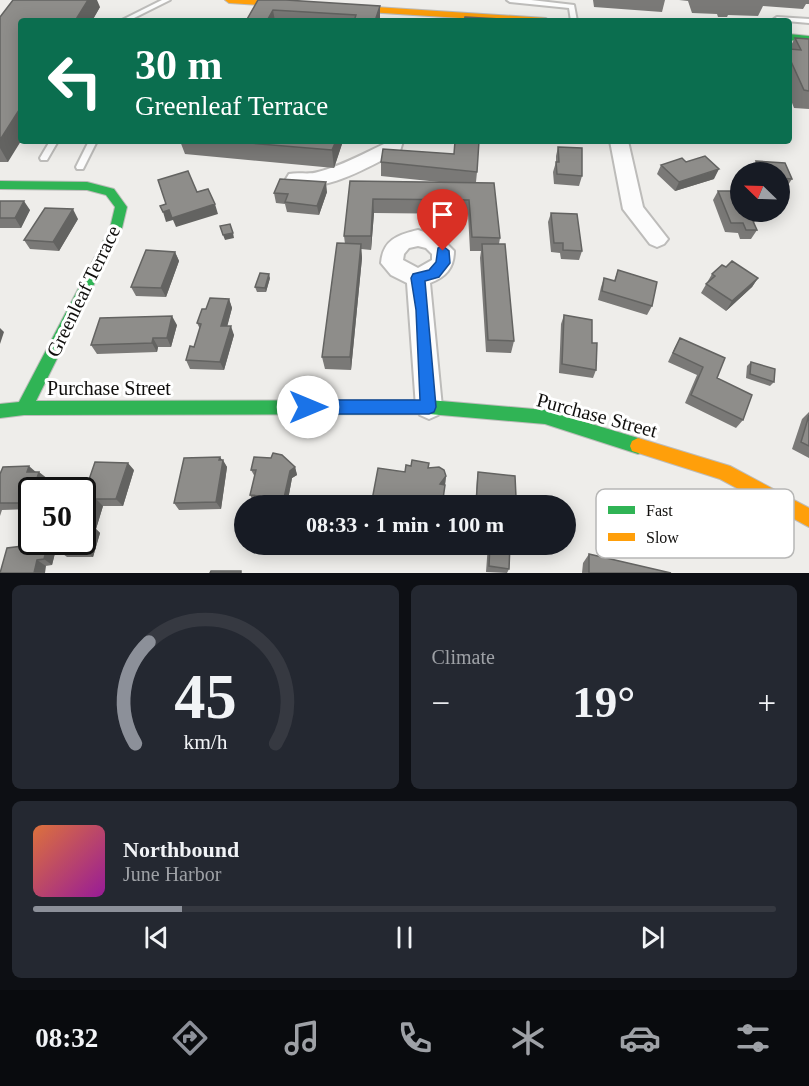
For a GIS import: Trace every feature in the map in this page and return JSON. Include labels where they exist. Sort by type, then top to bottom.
[{"type":"street","points":[[229,0],[383,5],[428,17],[458,18]]},
{"type":"street","points":[[792,37],[809,39]]},
{"type":"street","points":[[296,179],[317,180],[366,160],[393,147],[394,144]]},
{"type":"street","points":[[620,144],[633,209],[657,239]]},
{"type":"street","name":"Greenleaf Terrace","points":[[0,185],[76,185],[94,188],[109,192],[121,207],[116,228],[24,408]]},
{"type":"street","points":[[418,278],[423,310],[429,407]]},
{"type":"street","name":"Purchase Street","points":[[0,411],[24,408],[429,407],[545,417],[724,472],[755,489]]},
{"type":"street","name":"Purchase Street","points":[[794,510],[809,518]]},
{"type":"lane","points":[[129,18],[167,0]]},
{"type":"lane","points":[[510,0],[572,6],[574,18]]},
{"type":"lane","points":[[792,20],[809,21]]},
{"type":"lane","points":[[44,158],[52,144]]},
{"type":"lane","points":[[80,167],[92,144]]},
{"type":"building","points":[[13,0],[88,0],[77,18],[18,18],[18,112],[0,140],[0,17]]},
{"type":"building","points":[[258,0],[380,6],[376,18],[273,10],[269,18],[248,18]]},
{"type":"building","points":[[795,38],[809,39],[809,91],[804,90],[792,64],[792,49],[801,50]]},
{"type":"building","points":[[261,144],[335,144],[332,150]]},
{"type":"building","points":[[455,144],[479,144],[477,172],[381,162],[383,149],[454,154]]},
{"type":"building","points":[[558,147],[582,148],[582,176],[557,174]]},
{"type":"building","points":[[705,156],[719,169],[679,182],[661,165],[682,158],[686,162]]},
{"type":"building","points":[[188,171],[197,192],[208,189],[215,204],[172,218],[169,210],[163,212],[160,206],[166,204],[158,180]]},
{"type":"building","points":[[280,179],[326,182],[317,206],[285,202],[288,194],[274,193]]},
{"type":"building","points":[[350,181],[494,183],[500,238],[472,237],[469,200],[373,199],[371,236],[344,236]]},
{"type":"building","points":[[718,191],[730,191],[730,221]]},
{"type":"building","points":[[0,201],[24,201],[15,218],[0,218]]},
{"type":"building","points":[[45,208],[73,209],[53,242],[24,240]]},
{"type":"building","points":[[551,213],[577,214],[582,251],[563,250],[563,243],[554,243]]},
{"type":"building","points":[[753,222],[757,230],[746,230],[743,223],[731,223]]},
{"type":"building","points":[[230,224],[233,233],[223,235],[220,226]]},
{"type":"building","points":[[337,243],[361,244],[350,357],[322,357]]},
{"type":"building","points":[[482,244],[505,244],[514,341],[488,340]]},
{"type":"building","points":[[146,250],[175,252],[161,288],[131,287]]},
{"type":"building","points":[[732,261],[758,278],[732,301],[706,284],[715,276],[712,274],[722,265],[726,267]]},
{"type":"building","points":[[618,270],[657,282],[652,306],[602,291],[604,278],[615,281]]},
{"type":"building","points":[[260,273],[269,274],[265,288],[255,287]]},
{"type":"building","points":[[210,298],[229,299],[221,326],[231,326],[220,362],[186,360],[190,346],[194,347],[201,324],[197,323],[202,309],[206,309]]},
{"type":"building","points":[[564,315],[592,320],[592,343],[597,343],[596,370],[562,364]]},
{"type":"building","points":[[172,316],[167,338],[153,338],[152,343],[91,345],[100,318]]},
{"type":"building","points":[[680,338],[725,358],[717,378],[752,395],[743,420],[691,395],[703,367],[673,353]]},
{"type":"building","points":[[751,362],[775,369],[774,382],[750,374]]},
{"type":"building","points":[[809,415],[809,446],[801,442]]},
{"type":"building","points":[[273,453],[282,455],[295,467],[290,471],[285,495],[250,495],[256,470],[251,470],[254,457],[271,458]]},
{"type":"building","points":[[220,457],[219,460],[223,460],[216,502],[174,503],[184,458]]},
{"type":"building","points":[[412,460],[429,463],[428,468],[439,467],[444,470],[446,476],[440,484],[445,485],[444,495],[373,495],[378,468],[405,472],[406,465],[411,466]]},
{"type":"building","points":[[95,462],[128,463],[116,499],[96,499],[96,477],[90,477]]},
{"type":"building","points":[[29,466],[27,472],[39,472],[37,477],[18,477],[18,503],[0,503],[0,474],[3,467]]},
{"type":"building","points":[[478,472],[515,476],[516,495],[477,495]]},
{"type":"building","points":[[18,547],[18,555],[45,555],[44,559],[37,560],[34,573],[0,573],[7,548]]},
{"type":"building","points":[[589,554],[596,556],[596,558],[606,558],[671,573],[589,573]]},
{"type":"building","points":[[490,555],[510,555],[509,569],[489,566]]},
{"type":"building","points":[[211,571],[241,571],[241,573],[210,573]]},
{"type":"traffic: fast","points":[[792,37],[809,39]]},
{"type":"traffic: fast","points":[[0,185],[87,186],[110,192],[121,207],[116,228],[24,408]]},
{"type":"traffic: fast","points":[[0,411],[24,408],[429,407],[545,417],[638,446]]},
{"type":"traffic: slow","points":[[229,0],[501,18]]},
{"type":"traffic: slow","points":[[638,446],[724,472],[755,489]]},
{"type":"traffic: slow","points":[[794,510],[809,518]]},
{"type":"route","points":[[308,407],[429,407],[423,310],[418,278],[434,274],[443,263],[443,251]]}]
